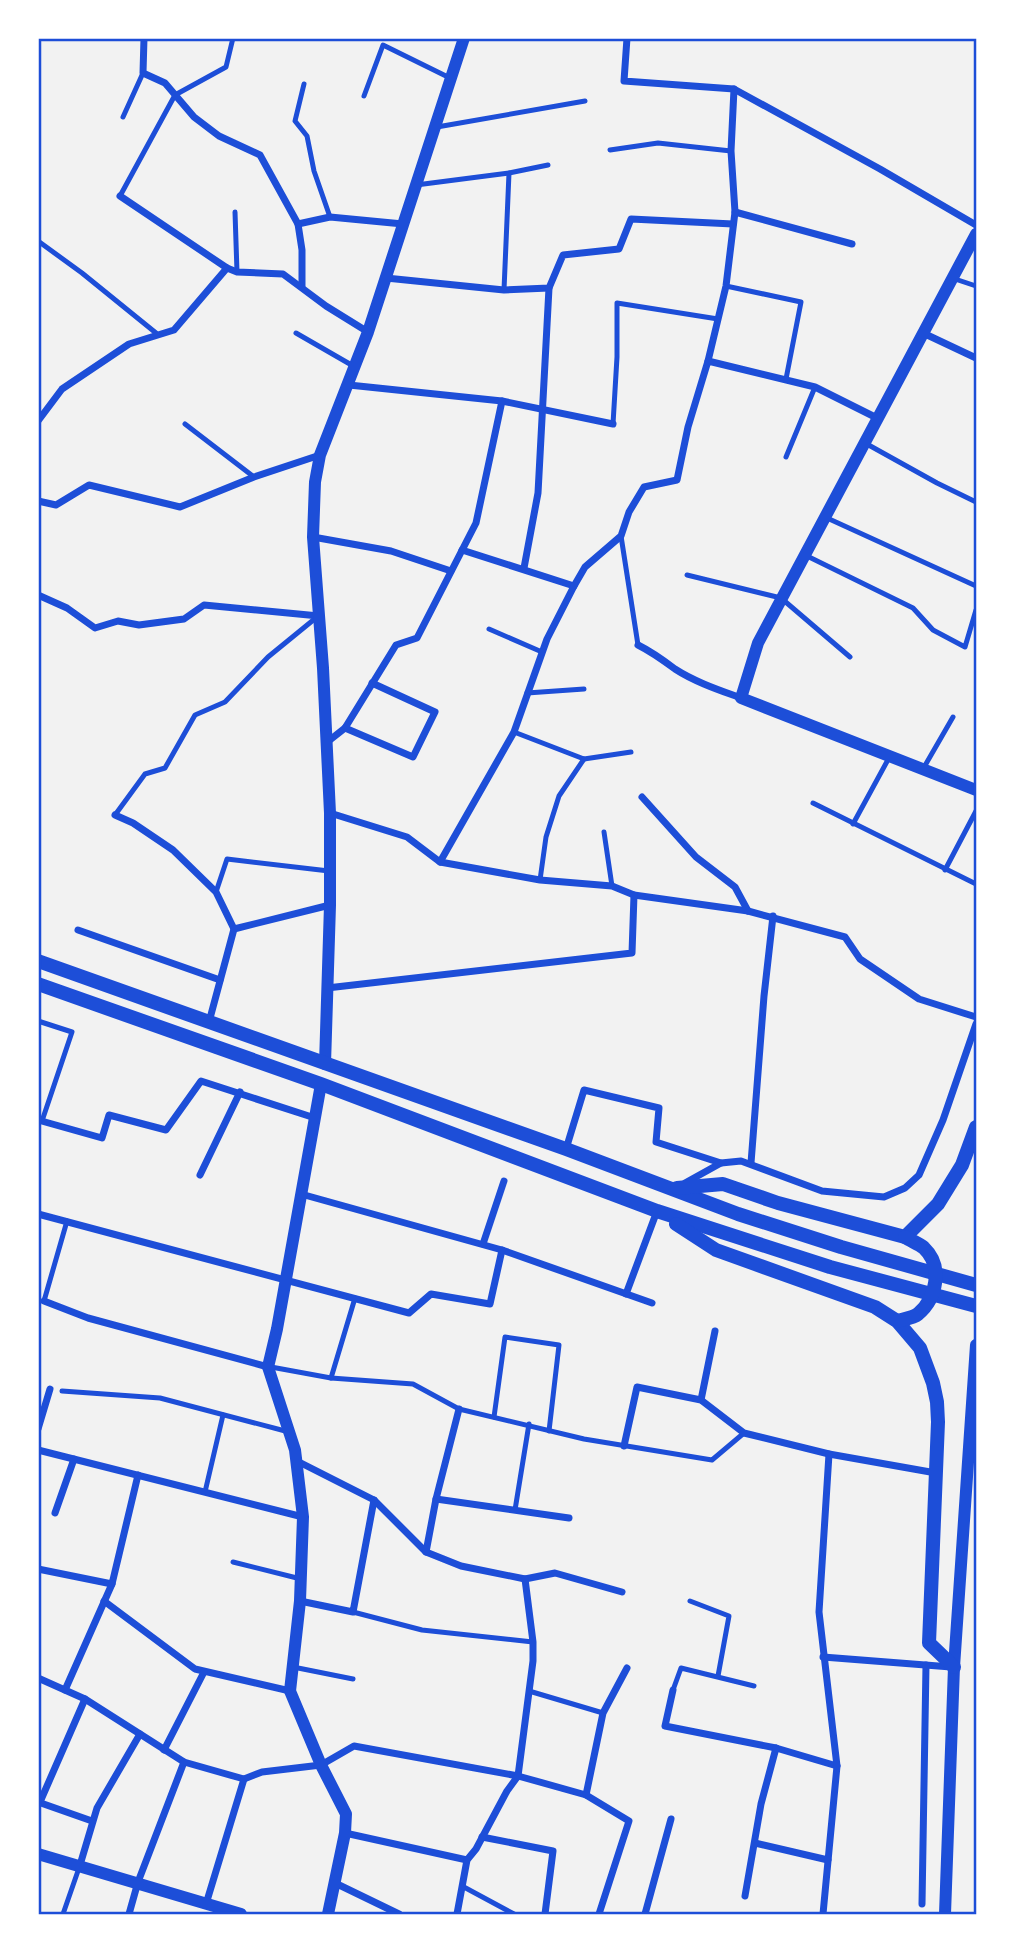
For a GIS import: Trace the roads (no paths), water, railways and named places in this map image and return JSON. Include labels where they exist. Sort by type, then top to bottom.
[{"type":"main road","points":[[38,961],[566,1149],[738,1214],[841,1247],[976,1285]]},
{"type":"main road","points":[[38,984],[321,1084],[657,1211],[830,1267],[976,1306]]},
{"type":"main road","points":[[905,1237],[938,1205],[962,1165],[976,1127]]},
{"type":"main road","points":[[672,1189],[723,1184],[778,1203],[905,1237],[924,1247],[935,1264],[936,1284],[927,1305],[916,1316],[897,1321]]},
{"type":"main road","points":[[657,1211],[716,1250],[875,1307],[897,1321],[920,1348],[933,1383],[938,1422],[929,1643],[954,1667]]},
{"type":"street","points":[[144,38],[143,72],[165,83],[194,117],[219,136],[260,155],[298,223],[302,250],[302,286]]},
{"type":"street","points":[[325,1064],[330,813],[313,537],[315,482],[320,455],[368,332],[464,38]]},
{"type":"street","points":[[627,38],[624,80],[734,89],[976,225]]},
{"type":"street","points":[[440,862],[514,732],[542,652],[585,566],[621,536],[629,512],[644,486],[677,480],[726,286],[734,212],[731,151],[734,89]]},
{"type":"street","points":[[120,196],[227,268],[237,272],[283,274],[326,306],[368,332]]},
{"type":"street","points":[[734,212],[852,244]]},
{"type":"street","points":[[298,223],[330,217],[404,224]]},
{"type":"street","points":[[524,568],[538,493],[549,288],[563,255],[620,249],[631,219],[733,224]]},
{"type":"street","points":[[741,698],[758,643],[976,233]]},
{"type":"street","points":[[38,421],[62,389],[129,344],[156,333],[174,330],[227,268]]},
{"type":"street","points":[[386,278],[504,290],[549,288]]},
{"type":"street","points":[[923,333],[976,358]]},
{"type":"street","points":[[708,361],[815,387],[877,418]]},
{"type":"street","points":[[349,385],[502,401],[613,424]]},
{"type":"street","points":[[325,743],[345,728],[396,645],[417,638],[476,523],[502,401]]},
{"type":"street","points":[[38,501],[56,505],[89,485],[180,507],[254,477],[320,455]]},
{"type":"street","points":[[313,537],[391,551],[451,571]]},
{"type":"street","points":[[462,550],[574,586]]},
{"type":"street","points":[[38,595],[67,608],[95,628],[118,621],[139,625],[184,619],[204,605],[319,616]]},
{"type":"street","points":[[638,645],[656,654],[676,670],[706,685],[976,790]]},
{"type":"street","points":[[345,728],[413,757],[435,712],[372,682]]},
{"type":"street","points":[[642,797],[696,857],[735,887],[748,911]]},
{"type":"street","points":[[330,813],[407,837],[440,862],[540,880],[612,886],[634,895],[748,911],[845,937],[860,958],[919,999],[976,1017]]},
{"type":"street","points":[[115,816],[132,823],[173,850],[216,892],[234,929],[209,1022]]},
{"type":"street","points":[[327,988],[632,953],[634,895]]},
{"type":"street","points":[[234,929],[330,905]]},
{"type":"street","points":[[751,1163],[773,916]]},
{"type":"street","points":[[78,930],[220,979]]},
{"type":"street","points":[[672,1189],[721,1163],[741,1161],[822,1191],[884,1197],[905,1188],[919,1175],[943,1120],[976,1024]]},
{"type":"street","points":[[40,1120],[102,1138],[109,1115],[166,1130],[201,1081],[315,1118]]},
{"type":"street","points":[[321,1084],[268,1367],[297,1461],[303,1517],[300,1601],[290,1691],[321,1765],[346,1814],[345,1833],[328,1914]]},
{"type":"street","points":[[566,1149],[584,1090],[659,1108],[656,1142],[721,1163]]},
{"type":"street","points":[[200,1175],[240,1092]]},
{"type":"street","points":[[483,1244],[504,1181]]},
{"type":"street","points":[[301,1194],[483,1244],[652,1303]]},
{"type":"street","points":[[626,1294],[657,1211]]},
{"type":"street","points":[[38,1214],[409,1313],[431,1294],[490,1304],[502,1250]]},
{"type":"street","points":[[44,1301],[88,1318],[268,1367]]},
{"type":"street","points":[[701,1400],[715,1331]]},
{"type":"street","points":[[945,1914],[954,1667],[976,1345]]},
{"type":"street","points":[[624,1447],[637,1387],[701,1400],[744,1433],[829,1454],[936,1473]]},
{"type":"street","points":[[38,1429],[50,1389]]},
{"type":"street","points":[[426,1552],[436,1499],[459,1409]]},
{"type":"street","points":[[38,1450],[303,1517]]},
{"type":"street","points":[[822,1914],[836,1766],[819,1612],[829,1454]]},
{"type":"street","points":[[55,1513],[74,1459]]},
{"type":"street","points":[[297,1461],[374,1500],[426,1552],[461,1566],[524,1579],[555,1573],[622,1592]]},
{"type":"street","points":[[65,1690],[112,1584],[138,1475]]},
{"type":"street","points":[[436,1499],[569,1518]]},
{"type":"street","points":[[300,1601],[353,1612],[374,1500]]},
{"type":"street","points":[[38,1569],[112,1584]]},
{"type":"street","points":[[457,1914],[467,1860],[518,1776],[533,1642],[524,1579]]},
{"type":"street","points":[[104,1601],[188,1666],[290,1691]]},
{"type":"street","points":[[822,1657],[954,1667]]},
{"type":"street","points":[[922,1904],[926,1665]]},
{"type":"street","points":[[586,1795],[603,1713],[627,1668]]},
{"type":"street","points":[[164,1750],[204,1672]]},
{"type":"street","points":[[38,1678],[85,1699],[184,1762],[244,1779],[262,1772],[321,1765],[354,1746],[518,1776],[586,1795],[629,1821],[599,1914]]},
{"type":"street","points":[[673,1690],[665,1726],[776,1748],[836,1766]]},
{"type":"street","points":[[85,1699],[39,1802],[92,1821]]},
{"type":"street","points":[[80,1865],[97,1808],[140,1734]]},
{"type":"street","points":[[745,1896],[761,1804],[776,1748]]},
{"type":"street","points":[[129,1914],[138,1882],[184,1762]]},
{"type":"street","points":[[206,1904],[244,1779]]},
{"type":"street","points":[[645,1914],[671,1819]]},
{"type":"street","points":[[345,1833],[467,1860]]},
{"type":"street","points":[[482,1837],[553,1851],[545,1914]]},
{"type":"street","points":[[755,1843],[828,1860]]},
{"type":"street","points":[[38,1854],[238,1914]]},
{"type":"street","points":[[335,1883],[399,1914]]},
{"type":"lane","points":[[120,196],[175,95],[226,67],[233,38]]},
{"type":"lane","points":[[364,96],[383,45],[451,79]]},
{"type":"lane","points":[[123,117],[143,72]]},
{"type":"lane","points":[[304,84],[295,121],[307,135],[314,171],[330,217]]},
{"type":"lane","points":[[435,127],[585,101]]},
{"type":"lane","points":[[610,150],[658,143],[731,151]]},
{"type":"lane","points":[[416,186],[548,165]]},
{"type":"lane","points":[[504,290],[509,173]]},
{"type":"lane","points":[[235,212],[237,272]]},
{"type":"lane","points":[[38,241],[82,272],[156,333]]},
{"type":"lane","points":[[953,278],[976,286]]},
{"type":"lane","points":[[726,286],[801,302],[786,379]]},
{"type":"lane","points":[[613,424],[617,303],[718,319]]},
{"type":"lane","points":[[296,334],[355,367]]},
{"type":"lane","points":[[786,457],[815,387]]},
{"type":"lane","points":[[185,424],[254,477]]},
{"type":"lane","points":[[864,443],[976,502]]},
{"type":"lane","points":[[824,517],[976,586]]},
{"type":"lane","points":[[621,536],[638,645]]},
{"type":"lane","points":[[804,554],[913,608],[933,630],[965,647],[976,610]]},
{"type":"lane","points":[[687,575],[781,598],[850,657]]},
{"type":"lane","points":[[115,816],[145,774],[165,768],[195,715],[225,702],[268,657],[319,616]]},
{"type":"lane","points":[[489,629],[542,652]]},
{"type":"lane","points":[[527,693],[584,689]]},
{"type":"lane","points":[[923,769],[953,717]]},
{"type":"lane","points":[[514,732],[584,759],[631,752]]},
{"type":"lane","points":[[853,824],[890,756]]},
{"type":"lane","points":[[540,880],[546,837],[559,796],[584,759]]},
{"type":"lane","points":[[813,803],[976,884]]},
{"type":"lane","points":[[945,870],[976,811]]},
{"type":"lane","points":[[604,832],[612,886]]},
{"type":"lane","points":[[216,892],[227,859],[329,871]]},
{"type":"lane","points":[[38,1021],[72,1032],[40,1120]]},
{"type":"lane","points":[[44,1301],[67,1221]]},
{"type":"lane","points":[[331,1378],[355,1298]]},
{"type":"lane","points":[[494,1418],[505,1337],[559,1345],[549,1431]]},
{"type":"lane","points":[[268,1367],[331,1378],[413,1384],[459,1409],[494,1418],[624,1447],[712,1460],[744,1433]]},
{"type":"lane","points":[[62,1391],[160,1398],[290,1432]]},
{"type":"lane","points":[[205,1492],[223,1416]]},
{"type":"lane","points":[[515,1510],[530,1424]]},
{"type":"lane","points":[[233,1562],[301,1579]]},
{"type":"lane","points":[[690,1601],[729,1616],[719,1676]]},
{"type":"lane","points":[[353,1612],[422,1630],[533,1642]]},
{"type":"lane","points":[[293,1667],[353,1679]]},
{"type":"lane","points":[[673,1690],[681,1668],[754,1686]]},
{"type":"lane","points":[[529,1691],[603,1713]]},
{"type":"lane","points":[[62,1914],[80,1865]]},
{"type":"lane","points":[[462,1886],[514,1914]]}]
